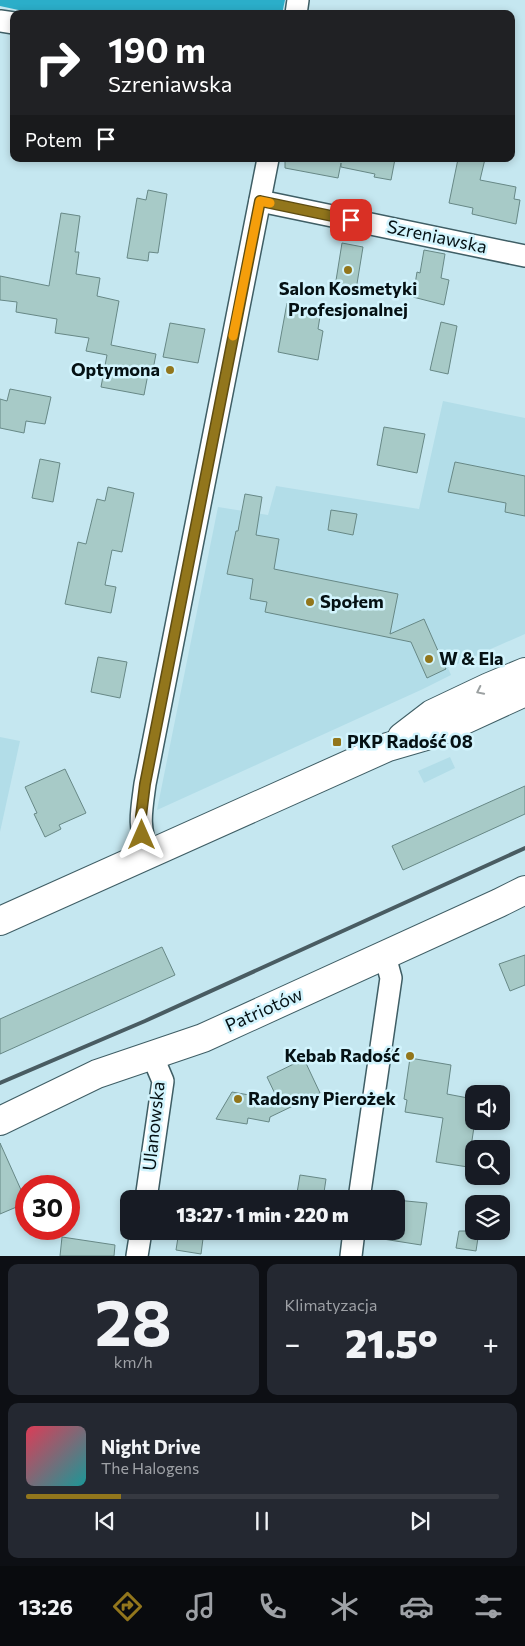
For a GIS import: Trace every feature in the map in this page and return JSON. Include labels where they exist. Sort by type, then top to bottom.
[{"type":"main road","points":[[388,747],[432,714],[525,672]]},
{"type":"main road","points":[[0,921],[388,747],[436,734],[525,692]]},
{"type":"main road","name":"Patriotów","points":[[0,1121],[98,1074],[203,1038],[385,956],[525,890]]},
{"type":"street","points":[[148,854],[140,826],[145,784],[267,162]]},
{"type":"street","name":"Szreniawska","points":[[260,201],[525,256]]},
{"type":"street","points":[[360,1190],[391,978],[385,956]]},
{"type":"street","name":"Ulanowska","points":[[147,1190],[163,1081],[152,1055]]},
{"type":"street","points":[[137,1256],[140,1240]]},
{"type":"street","points":[[351,1256],[353,1240]]},
{"type":"shaded area","points":[[0,0],[285,0],[283,10],[18,10],[0,6]]},
{"type":"shaded area","points":[[443,401],[525,418],[525,634],[448,668],[451,675],[423,689],[157,810],[218,507],[268,515],[276,486],[419,509]]},
{"type":"shaded area","points":[[0,737],[20,741],[0,832]]},
{"type":"shaded area","points":[[450,757],[455,768],[424,783],[418,771]]},
{"type":"building","points":[[285,162],[394,162],[391,180],[374,177],[375,174],[341,167],[341,163],[338,178],[285,168]]},
{"type":"building","points":[[457,162],[484,162],[480,180],[516,187],[514,199],[520,200],[516,224],[472,214],[473,208],[449,203]]},
{"type":"building","points":[[148,190],[167,194],[158,253],[149,252],[148,261],[127,258],[137,198],[146,200]]},
{"type":"building","points":[[61,213],[80,216],[75,252],[79,252],[76,274],[100,278],[97,296],[119,301],[111,345],[156,354],[152,375],[148,374],[144,395],[101,387],[107,355],[86,351],[89,338],[55,333],[57,319],[16,312],[17,302],[0,300],[0,276],[49,286]]},
{"type":"building","points":[[342,243],[363,247],[355,296],[334,293]]},
{"type":"building","points":[[424,250],[445,254],[441,278],[449,280],[444,305],[413,297],[417,272],[420,273]]},
{"type":"building","points":[[287,303],[321,310],[318,329],[323,331],[318,360],[278,352]]},
{"type":"building","points":[[441,322],[457,326],[448,374],[430,370]]},
{"type":"building","points":[[170,323],[205,329],[198,363],[163,357]]},
{"type":"building","points":[[10,389],[51,397],[45,424],[26,421],[24,433],[0,428],[0,399],[7,401]]},
{"type":"building","points":[[384,427],[425,434],[417,473],[377,465]]},
{"type":"building","points":[[40,459],[60,463],[53,502],[32,498]]},
{"type":"building","points":[[455,462],[525,476],[525,516],[505,512],[506,503],[448,492]]},
{"type":"building","points":[[108,487],[134,493],[122,552],[112,550],[105,585],[116,587],[111,613],[65,604],[78,542],[86,544],[97,499],[105,501]]},
{"type":"building","points":[[245,494],[262,497],[256,535],[279,539],[274,569],[398,594],[390,634],[424,619],[446,669],[427,678],[411,642],[265,612],[267,602],[250,599],[253,579],[227,574]]},
{"type":"building","points":[[331,510],[357,514],[353,535],[328,530]]},
{"type":"building","points":[[98,657],[127,662],[120,698],[91,692]]},
{"type":"building","points":[[65,769],[86,813],[59,825],[61,829],[45,837],[34,814],[37,813],[25,787]]},
{"type":"building","points":[[525,786],[525,814],[403,870],[392,846]]},
{"type":"building","points":[[162,947],[175,975],[0,1054],[0,1019]]},
{"type":"building","points":[[525,955],[525,985],[510,991],[499,964]]},
{"type":"building","points":[[410,1058],[451,1065],[447,1094],[465,1097],[465,1130],[474,1130],[472,1140],[465,1140],[465,1167],[436,1162],[443,1118],[405,1112],[407,1100],[404,1099]]},
{"type":"building","points":[[304,1059],[320,1093],[270,1117],[269,1122],[248,1118],[247,1124],[216,1119],[232,1092],[278,1100],[267,1077]]},
{"type":"building","points":[[0,1143],[15,1176],[15,1208],[0,1214]]},
{"type":"building","points":[[300,1175],[326,1179],[324,1190],[298,1190]]},
{"type":"building","points":[[405,1201],[427,1203],[421,1245],[389,1240],[405,1240]]},
{"type":"building","points":[[459,1231],[465,1231],[465,1240],[478,1240],[476,1251],[456,1248]]},
{"type":"building","points":[[62,1240],[80,1240],[115,1245],[114,1256],[60,1256]]},
{"type":"building","points":[[178,1240],[203,1240],[201,1254],[176,1250]]},
{"type":"railway","points":[[0,1083],[145,1021],[525,848]]},
{"type":"slow traffic","points":[[233,336],[260,201],[270,203]]},
{"type":"place","name":"Salon Kosmetyki Profesjonalnej","points":[[348,270]]},
{"type":"place","name":"Optymona","points":[[170,370]]},
{"type":"place","name":"Społem","points":[[310,602]]},
{"type":"place","name":"W & Ela","points":[[429,659]]},
{"type":"place","name":"PKP Radość 08","points":[[337,742]]},
{"type":"place","name":"Kebab Radość","points":[[410,1056]]},
{"type":"place","name":"Radosny Pierożek","points":[[238,1099]]},
{"type":"route","points":[[142,835],[140,826],[145,784],[260,201],[351,220]]}]
